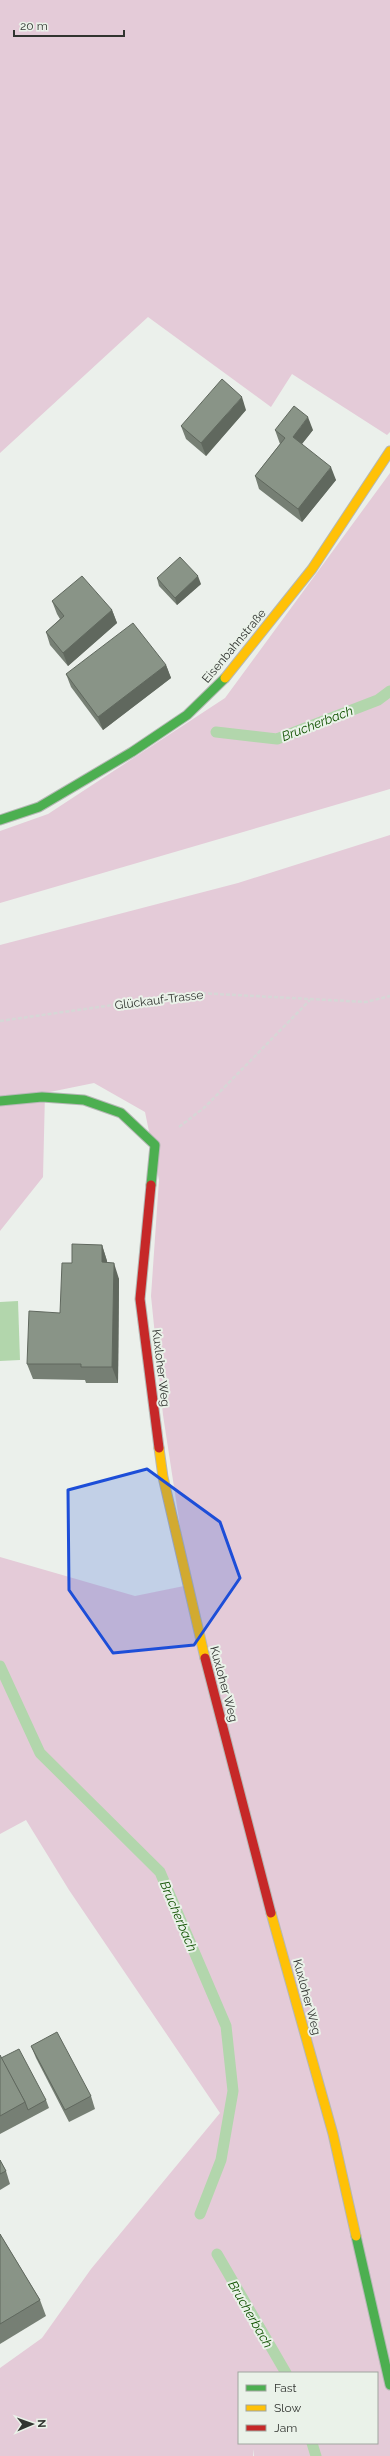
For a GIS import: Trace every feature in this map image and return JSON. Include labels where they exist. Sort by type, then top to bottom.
[{"type":"street","name":"Eisenbahnstraße","points":[[0,820],[39,807],[132,752],[187,715],[218,687],[312,569],[390,451]]},
{"type":"street","points":[[0,1101],[42,1097],[84,1100],[121,1113],[155,1145]]},
{"type":"street","name":"Kuxloher Weg","points":[[155,1145],[140,1299],[163,1477],[191,1605],[294,2000],[333,2134],[390,2385]]},
{"type":"path","name":"Glückauf-Trasse","points":[[0,1021],[198,993],[366,1002],[390,996]]},
{"type":"path","points":[[155,1145],[205,1107],[310,1000]]},
{"type":"highlighted area","points":[[147,1469],[220,1522],[240,1578],[194,1645],[113,1653],[69,1590],[68,1490]]},
{"type":"shaded area","points":[[0,0],[390,0],[390,432],[387,435],[292,374],[271,407],[148,317],[0,453]]},
{"type":"shaded area","points":[[390,473],[390,789],[0,903],[0,831],[48,814],[225,698]]},
{"type":"shaded area","points":[[390,835],[390,2456],[254,2456],[254,2449],[253,2456],[0,2456],[0,2368],[42,2338],[91,2269],[220,2113],[69,1890],[26,1820],[0,1834],[0,1557],[135,1596],[189,1585],[163,1415],[151,1296],[159,1180],[145,1112],[94,1083],[45,1093],[43,1177],[0,1231],[0,945],[238,883]]},
{"type":"shaded area","points":[[18,1301],[20,1360],[0,1361],[0,1302]]},
{"type":"building","points":[[222,379],[242,397],[201,443],[181,426]]},
{"type":"building","points":[[294,406],[308,417],[293,437],[331,467],[298,509],[255,476],[285,438],[275,430]]},
{"type":"building","points":[[180,557],[198,576],[175,598],[157,578]]},
{"type":"building","points":[[82,576],[112,610],[63,653],[46,632],[64,616],[52,601]]},
{"type":"building","points":[[133,623],[166,665],[98,717],[66,674]]},
{"type":"building","points":[[72,1244],[102,1245],[102,1262],[114,1263],[112,1367],[81,1367],[81,1364],[27,1364],[29,1311],[60,1313],[62,1263],[72,1263]]},
{"type":"building","points":[[57,2032],[91,2096],[65,2110],[31,2046]]},
{"type":"building","points":[[19,2049],[46,2100],[28,2110],[1,2058]]},
{"type":"building","points":[[0,2055],[25,2102],[0,2116]]},
{"type":"building","points":[[0,2160],[6,2171],[0,2174]]},
{"type":"building","points":[[0,2234],[40,2300],[0,2324]]},
{"type":"waterway","name":"Brucherbach","points":[[216,732],[277,739],[378,700],[390,691]]},
{"type":"waterway","name":"Brucherbach","points":[[0,1666],[40,1753],[160,1872],[226,2026],[233,2091],[221,2160],[200,2214]]},
{"type":"waterway","name":"Brucherbach","points":[[217,2254],[285,2372]]},
{"type":"waterway","name":"Brucherbach","points":[[312,2444],[316,2456]]},
{"type":"traffic: fast","points":[[0,820],[39,807],[132,752],[187,715],[225,678]]},
{"type":"traffic: fast","points":[[0,1101],[42,1097],[84,1100],[121,1113],[155,1145],[151,1185]]},
{"type":"traffic: fast","points":[[356,2236],[390,2385]]},
{"type":"traffic: slow","points":[[225,678],[312,569],[390,451]]},
{"type":"traffic: slow","points":[[159,1448],[163,1477],[205,1658]]},
{"type":"traffic: slow","points":[[271,1913],[333,2134],[356,2236]]},
{"type":"traffic: jam","points":[[151,1185],[140,1299],[159,1448]]},
{"type":"traffic: jam","points":[[205,1658],[271,1913]]}]
